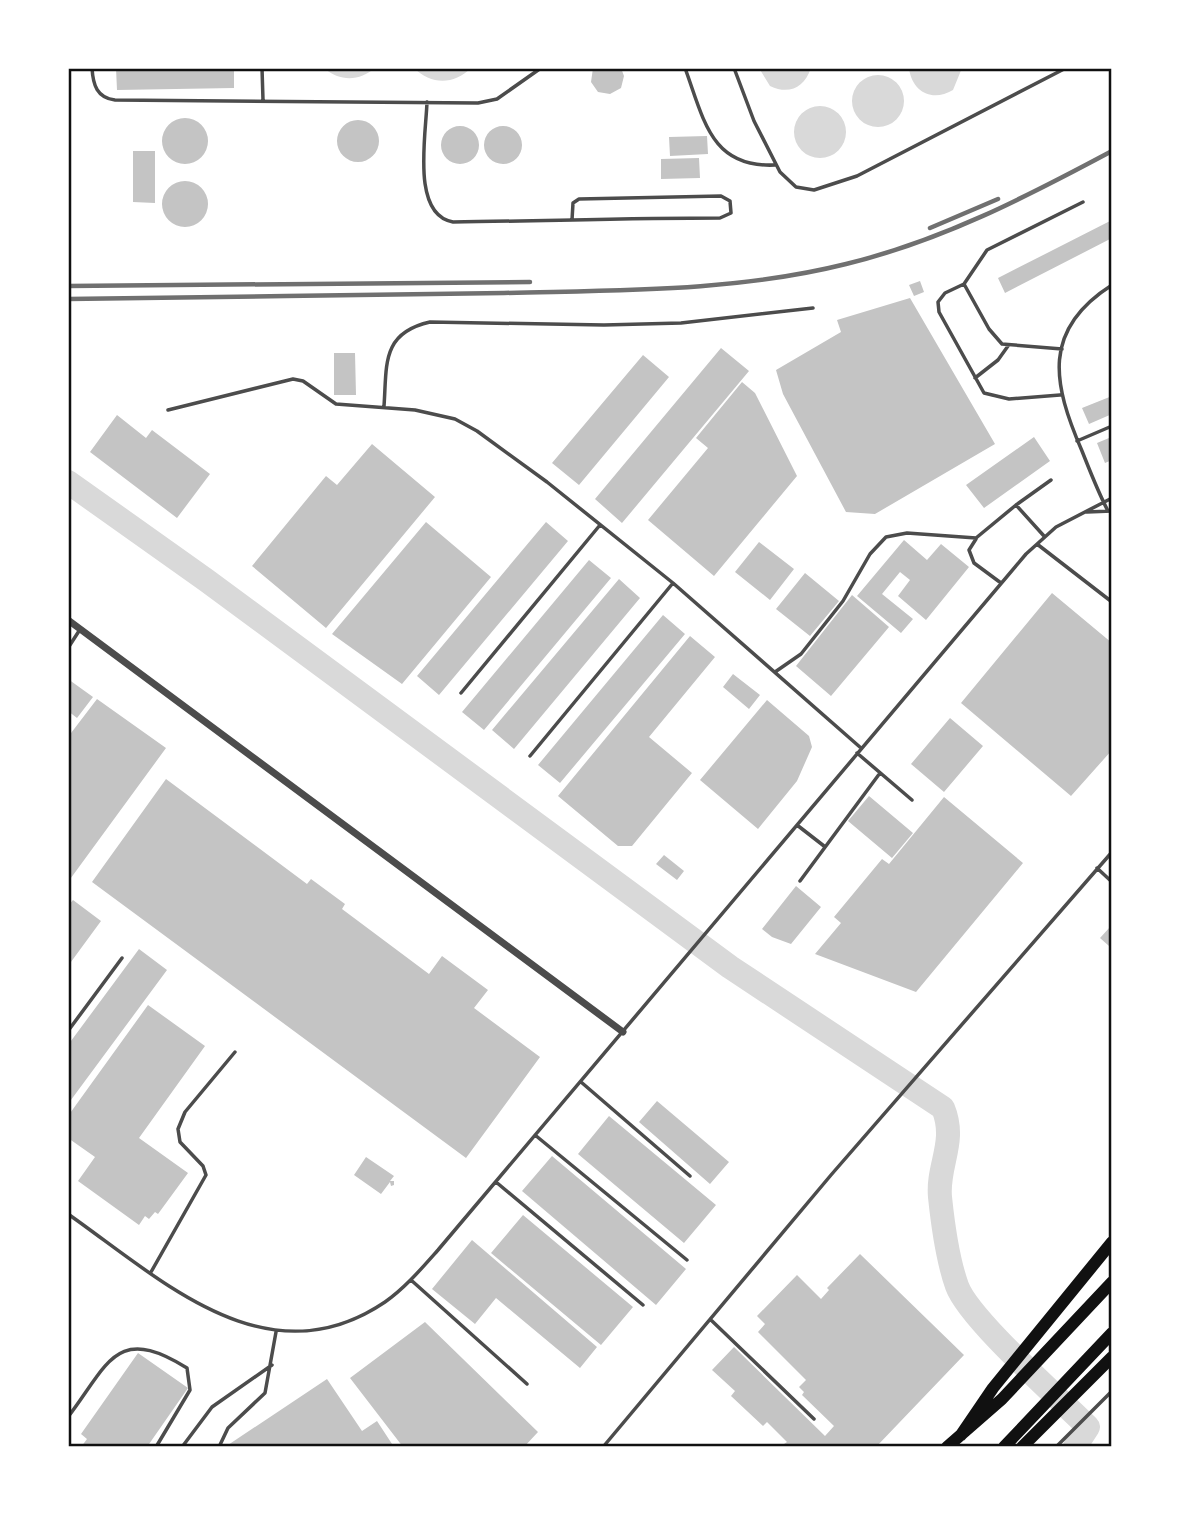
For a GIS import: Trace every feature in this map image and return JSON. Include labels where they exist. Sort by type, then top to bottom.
[{"type":"main road","points":[[961,1434],[993,1388],[1112,1242]]},
{"type":"main road","points":[[947,1447],[1002,1399],[1112,1282]]},
{"type":"main road","points":[[1004,1447],[1112,1333]]},
{"type":"main road","points":[[1021,1447],[1112,1357]]},
{"type":"street","points":[[68,620],[623,1032]]},
{"type":"lane","points":[[92,68],[97,91],[107,99],[427,102],[488,102],[541,68]]},
{"type":"lane","points":[[262,68],[263,100]]},
{"type":"lane","points":[[685,68],[708,126],[724,151],[741,163],[775,165]]},
{"type":"lane","points":[[734,68],[775,165],[796,187],[814,190],[833,186],[1066,68]]},
{"type":"lane","points":[[427,102],[425,187],[436,215],[453,222],[720,218],[731,213],[732,207],[730,201],[721,196],[579,200],[573,204],[572,220]]},
{"type":"lane","points":[[1060,395],[996,398],[984,393],[937,306],[945,293],[964,284],[987,250],[1083,202]]},
{"type":"lane","points":[[964,284],[998,341],[1008,346],[1062,349]]},
{"type":"lane","points":[[1110,511],[1102,501],[1060,395],[1062,349],[1075,318],[1087,303],[1112,285]]},
{"type":"lane","points":[[384,406],[386,367],[393,344],[400,334],[412,326],[430,322],[668,323],[813,308]]},
{"type":"lane","points":[[975,378],[998,360],[1008,346]]},
{"type":"lane","points":[[168,411],[293,379],[303,381],[336,404],[384,406],[433,414],[466,425],[547,482],[673,583],[861,748]]},
{"type":"lane","points":[[1077,441],[1112,426]]},
{"type":"lane","points":[[1001,583],[971,558],[970,546],[1016,505],[1051,480]]},
{"type":"lane","points":[[68,1214],[216,1314],[276,1332],[329,1328],[360,1317],[386,1301],[411,1280],[496,1182],[1001,583],[1044,536],[1102,501],[1112,498]]},
{"type":"lane","points":[[1016,505],[1044,536]]},
{"type":"lane","points":[[1084,512],[1110,511]]},
{"type":"lane","points":[[461,693],[600,524]]},
{"type":"lane","points":[[775,672],[801,654],[843,601],[870,554],[886,537],[907,533],[976,538]]},
{"type":"lane","points":[[1037,544],[1112,602]]},
{"type":"lane","points":[[530,756],[673,583]]},
{"type":"lane","points":[[68,648],[81,629]]},
{"type":"lane","points":[[857,753],[912,800]]},
{"type":"lane","points":[[800,881],[880,773]]},
{"type":"lane","points":[[797,825],[824,846]]},
{"type":"lane","points":[[603,1447],[873,1126],[1112,852]]},
{"type":"lane","points":[[1097,868],[1112,881]]},
{"type":"lane","points":[[68,1031],[122,958]]},
{"type":"lane","points":[[151,1272],[206,1175],[203,1166],[180,1142],[180,1124],[204,1087],[235,1052]]},
{"type":"lane","points":[[581,1082],[690,1176]]},
{"type":"lane","points":[[535,1135],[687,1261]]},
{"type":"lane","points":[[496,1182],[642,1305]]},
{"type":"lane","points":[[411,1280],[527,1384]]},
{"type":"lane","points":[[711,1320],[814,1419]]},
{"type":"lane","points":[[219,1447],[228,1428],[265,1393],[276,1332]]},
{"type":"lane","points":[[68,1417],[116,1354],[136,1348],[160,1353],[187,1368],[190,1390],[156,1447]]},
{"type":"lane","points":[[182,1447],[212,1407],[272,1365]]},
{"type":"lane","points":[[1056,1447],[1112,1391]]},
{"type":"shaded area","points":[[324,68],[375,68],[363,75],[343,78]]},
{"type":"shaded area","points":[[414,68],[471,68],[457,78],[443,81],[428,78]]},
{"type":"shaded area","points":[[759,68],[811,68],[800,85],[783,90],[770,86]]},
{"type":"shaded area","points":[[962,68],[953,90],[938,95],[931,95],[919,89],[909,69]]},
{"type":"shaded area","points":[[878,75],[897,82],[904,101],[897,120],[878,127],[859,120],[852,101],[859,82]]},
{"type":"shaded area","points":[[820,106],[839,113],[846,132],[839,151],[820,158],[801,151],[794,132],[801,113]]},
{"type":"building","points":[[116,68],[234,68],[234,88],[117,90]]},
{"type":"building","points":[[593,68],[621,68],[624,76],[621,88],[610,94],[598,92],[591,82]]},
{"type":"building","points":[[185,118],[194,119],[201,125],[207,132],[207,150],[201,157],[194,163],[185,164],[176,163],[169,157],[163,150],[162,141],[163,132],[169,125],[176,119]]},
{"type":"building","points":[[358,120],[373,126],[379,141],[373,156],[358,162],[343,156],[337,141],[343,126]]},
{"type":"building","points":[[460,126],[474,131],[479,145],[474,159],[460,164],[446,159],[441,145],[446,131]]},
{"type":"building","points":[[503,126],[517,131],[522,145],[517,159],[503,164],[489,159],[484,145],[489,131]]},
{"type":"building","points":[[707,136],[708,154],[670,156],[669,137]]},
{"type":"building","points":[[133,151],[155,151],[155,203],[133,202]]},
{"type":"building","points":[[699,158],[700,178],[661,179],[661,159]]},
{"type":"building","points":[[185,181],[201,188],[208,204],[201,220],[185,227],[169,220],[162,204],[169,188]]},
{"type":"building","points":[[1112,220],[1112,238],[1005,293],[998,278]]},
{"type":"building","points":[[920,281],[924,292],[914,296],[909,285]]},
{"type":"building","points":[[910,298],[995,444],[875,514],[846,512],[783,394],[776,370],[841,332],[837,320]]},
{"type":"building","points":[[721,348],[749,371],[622,523],[595,499]]},
{"type":"building","points":[[334,353],[355,353],[356,395],[334,395]]},
{"type":"building","points":[[643,355],[669,377],[579,485],[552,463]]},
{"type":"building","points":[[742,382],[755,393],[797,476],[714,576],[648,520],[708,448],[696,438]]},
{"type":"building","points":[[1112,396],[1112,414],[1089,424],[1082,408]]},
{"type":"building","points":[[117,415],[146,438],[152,430],[210,474],[177,518],[90,452]]},
{"type":"building","points":[[1034,437],[1050,461],[984,508],[966,485]]},
{"type":"building","points":[[1109,438],[1112,460],[1105,463],[1097,443]]},
{"type":"building","points":[[372,444],[435,497],[326,628],[252,566],[326,476],[337,485]]},
{"type":"building","points":[[426,522],[491,577],[402,684],[332,634]]},
{"type":"building","points":[[546,522],[568,541],[439,695],[417,676]]},
{"type":"building","points":[[904,540],[927,560],[941,544],[969,567],[926,620],[898,596],[910,580],[900,572],[882,594],[913,619],[901,633],[857,596]]},
{"type":"building","points":[[759,542],[794,569],[770,600],[735,572]]},
{"type":"building","points":[[589,560],[611,578],[484,730],[462,712]]},
{"type":"building","points":[[805,573],[839,601],[810,636],[776,609]]},
{"type":"building","points":[[619,579],[640,598],[514,749],[492,730]]},
{"type":"building","points":[[1052,593],[1112,643],[1112,750],[1071,796],[961,703]]},
{"type":"building","points":[[852,595],[889,627],[831,696],[796,666]]},
{"type":"building","points":[[663,615],[685,634],[560,783],[538,765]]},
{"type":"building","points":[[690,636],[715,657],[649,737],[692,773],[632,846],[618,846],[558,796]]},
{"type":"building","points":[[733,674],[760,695],[749,709],[723,687]]},
{"type":"building","points":[[68,679],[93,697],[77,718],[68,711]]},
{"type":"building","points":[[97,699],[166,748],[68,882],[68,737]]},
{"type":"building","points":[[767,700],[809,736],[812,747],[797,781],[758,829],[700,780]]},
{"type":"building","points":[[950,718],[983,746],[944,792],[911,764]]},
{"type":"building","points":[[166,779],[307,884],[311,879],[345,904],[342,909],[429,974],[442,956],[488,990],[474,1008],[540,1057],[466,1158],[92,882]]},
{"type":"building","points":[[869,796],[913,833],[892,858],[848,821]]},
{"type":"building","points":[[944,797],[1023,863],[916,992],[815,954],[841,923],[834,917],[882,859],[889,864]]},
{"type":"building","points":[[664,855],[684,871],[677,880],[656,864]]},
{"type":"building","points":[[796,886],[821,907],[791,944],[772,937],[762,929]]},
{"type":"building","points":[[73,900],[101,921],[68,966],[68,906]]},
{"type":"building","points":[[1110,927],[1112,943],[1109,946],[1100,938]]},
{"type":"building","points":[[139,949],[167,970],[68,1104],[68,1045]]},
{"type":"building","points":[[148,1005],[205,1046],[139,1138],[188,1173],[158,1214],[155,1212],[149,1219],[145,1216],[139,1225],[78,1181],[95,1157],[68,1138],[68,1123],[71,1118],[68,1116]]},
{"type":"building","points":[[657,1101],[729,1162],[710,1184],[639,1122]]},
{"type":"building","points":[[609,1116],[716,1205],[684,1243],[578,1154]]},
{"type":"building","points":[[552,1156],[686,1269],[656,1305],[522,1191]]},
{"type":"building","points":[[366,1157],[394,1176],[390,1181],[394,1181],[394,1185],[391,1186],[390,1182],[381,1194],[354,1175]]},
{"type":"building","points":[[523,1215],[633,1307],[601,1345],[491,1253]]},
{"type":"building","points":[[472,1240],[597,1347],[580,1368],[496,1298],[475,1324],[432,1289]]},
{"type":"building","points":[[860,1254],[964,1355],[876,1447],[787,1447],[784,1444],[787,1442],[767,1422],[763,1426],[731,1396],[735,1391],[712,1370],[734,1347],[825,1436],[834,1426],[802,1395],[804,1392],[799,1387],[806,1380],[758,1332],[765,1324],[757,1316],[797,1275],[821,1299],[829,1290],[827,1288]]},
{"type":"building","points":[[425,1322],[538,1432],[524,1447],[403,1447],[350,1378]]},
{"type":"building","points":[[138,1353],[188,1388],[147,1447],[81,1447],[87,1439],[81,1434]]},
{"type":"building","points":[[327,1379],[362,1431],[377,1421],[394,1447],[225,1447]]},
{"type":"waterway","points":[[68,482],[206,580],[730,967],[943,1108],[948,1132],[940,1197],[948,1253],[957,1286],[978,1318],[1088,1427],[1075,1447]]},
{"type":"railway","points":[[68,299],[590,291],[676,288],[761,280],[846,264],[916,243],[1015,201],[1112,151]]},
{"type":"railway","points":[[930,228],[998,199]]},
{"type":"railway","points":[[68,286],[530,282]]}]
